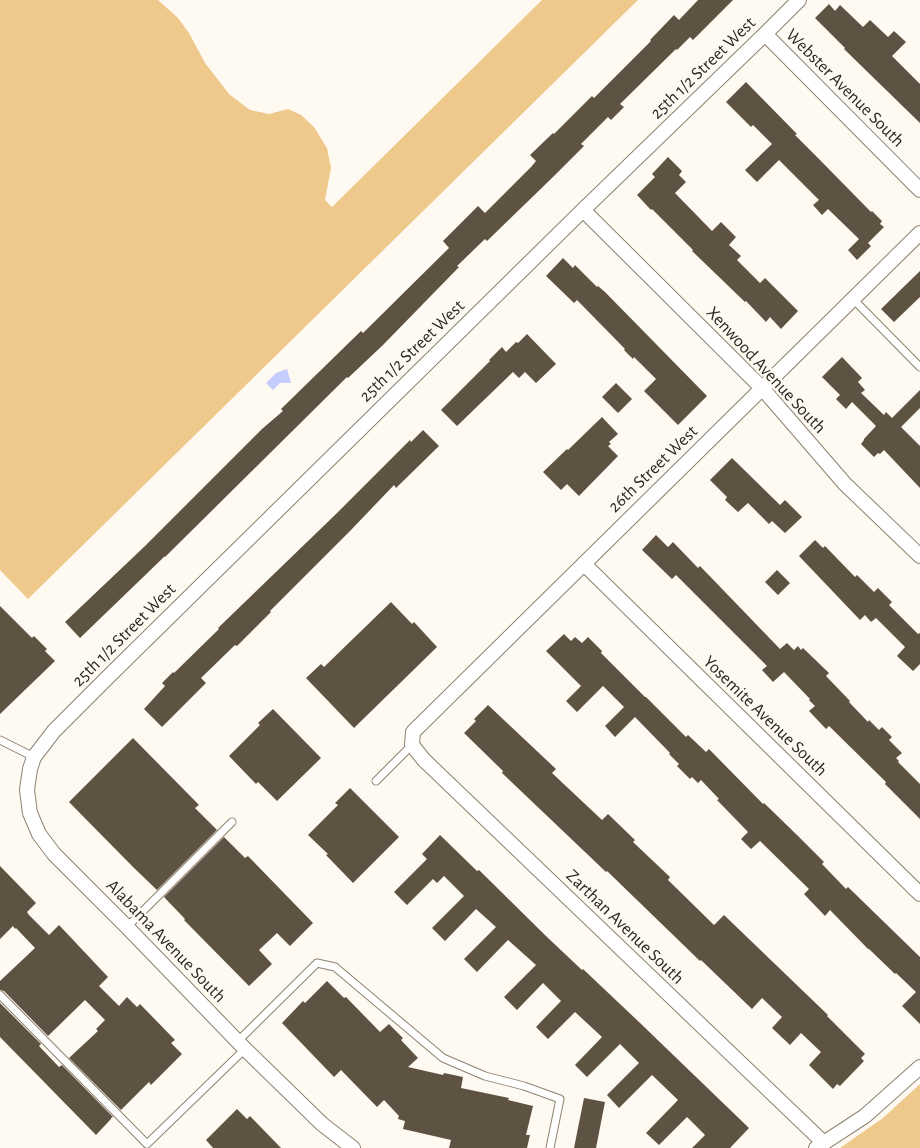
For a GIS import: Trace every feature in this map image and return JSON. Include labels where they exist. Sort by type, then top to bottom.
[{"type":"street","name":"25th 1/2 Street West","points":[[54,731],[799,0]]},
{"type":"street","name":"Webster Avenue South","points":[[765,34],[920,190]]},
{"type":"street","name":"Xenwood Avenue South","points":[[583,210],[762,388],[845,484],[920,556]]},
{"type":"street","name":"26th Street West","points":[[413,739],[584,564],[920,233]]},
{"type":"street","name":"Yosemite Avenue South","points":[[584,564],[920,894]]},
{"type":"street","name":"Alabama Avenue South","points":[[54,731],[34,757],[26,790],[30,813],[40,834],[54,854],[322,1124],[352,1148]]},
{"type":"street","name":"Zarthan Avenue South","points":[[413,739],[424,760],[820,1146]]},
{"type":"street","points":[[820,1146],[864,1116],[920,1067]]},
{"type":"lane","points":[[853,299],[920,367]]},
{"type":"lane","points":[[376,781],[413,739]]},
{"type":"lane","points":[[0,740],[34,757]]},
{"type":"lane","points":[[127,927],[232,822]]},
{"type":"lane","points":[[0,995],[149,1146],[317,963],[335,967],[443,1058],[485,1076],[560,1098],[550,1148]]},
{"type":"shaded area","points":[[0,0],[158,0],[178,18],[189,33],[205,63],[229,94],[250,110],[269,114],[288,109],[301,115],[314,127],[327,148],[331,168],[325,200],[332,207],[542,0],[638,0],[28,599],[0,570]]},
{"type":"shaded area","points":[[920,1084],[920,1148],[840,1148],[883,1118]]},
{"type":"water","points":[[287,369],[291,383],[280,383],[273,390],[266,383],[276,373]]},
{"type":"building","points":[[698,0],[733,0],[693,40],[690,37],[676,49],[620,104],[624,107],[611,120],[608,117],[581,144],[584,146],[487,241],[485,239],[457,266],[459,267],[383,345],[347,377],[80,638],[65,622],[145,546],[262,429],[283,411],[281,409],[361,331],[363,333],[449,248],[443,241],[478,206],[485,213],[536,161],[530,155],[592,96],[594,98],[674,15],[679,20]]},
{"type":"building","points":[[829,4],[835,11],[840,5],[863,27],[870,20],[888,37],[894,31],[906,42],[892,56],[920,84],[920,123],[815,18]]},
{"type":"building","points":[[746,82],[797,134],[795,135],[882,221],[880,224],[884,227],[868,243],[871,246],[857,260],[848,250],[859,239],[828,209],[822,215],[813,205],[819,200],[779,160],[757,182],[745,170],[772,144],[753,125],[751,127],[726,102]]},
{"type":"building","points":[[668,157],[682,171],[679,175],[686,182],[675,193],[712,231],[721,222],[736,237],[729,245],[741,256],[737,260],[760,283],[765,278],[798,311],[781,329],[770,317],[766,322],[637,195],[655,177],[652,174]]},
{"type":"building","points":[[563,258],[573,268],[575,265],[597,287],[605,292],[707,396],[678,425],[644,391],[656,379],[634,357],[633,359],[624,350],[577,300],[574,303],[546,276]]},
{"type":"building","points":[[920,271],[920,297],[894,322],[881,309]]},
{"type":"building","points":[[527,334],[556,364],[536,383],[525,372],[519,378],[513,372],[457,426],[441,410],[502,347],[506,352]]},
{"type":"building","points":[[842,357],[862,378],[858,382],[865,390],[861,393],[884,415],[886,412],[892,418],[920,390],[920,408],[901,427],[920,446],[920,488],[884,450],[874,457],[861,444],[876,426],[852,402],[846,409],[836,399],[840,395],[822,377]]},
{"type":"building","points":[[616,383],[632,399],[618,413],[602,397]]},
{"type":"building","points":[[602,417],[618,434],[609,442],[611,444],[608,446],[618,456],[579,496],[567,484],[561,490],[543,472]]},
{"type":"building","points":[[423,430],[439,446],[396,488],[394,485],[237,646],[235,645],[201,678],[206,683],[162,727],[144,709],[165,686],[162,683],[410,440],[411,442]]},
{"type":"building","points":[[732,458],[780,505],[785,500],[802,517],[785,533],[772,521],[769,524],[748,503],[738,512],[725,500],[727,497],[710,480]]},
{"type":"building","points":[[656,535],[668,547],[673,542],[698,568],[700,566],[780,649],[787,643],[794,650],[798,646],[801,650],[803,648],[829,673],[826,676],[868,722],[869,720],[879,730],[882,727],[892,737],[889,740],[902,753],[896,758],[898,762],[920,784],[920,819],[885,784],[886,782],[829,726],[826,729],[809,711],[815,706],[784,672],[773,682],[762,670],[767,666],[676,575],[672,579],[642,550]]},
{"type":"building","points":[[815,540],[823,548],[825,546],[855,577],[857,575],[874,592],[878,588],[892,602],[889,605],[918,634],[920,633],[920,664],[913,671],[897,656],[905,647],[876,618],[871,622],[865,615],[860,620],[799,556]]},
{"type":"building","points":[[777,570],[790,583],[778,595],[765,582]]},
{"type":"building","points":[[391,602],[412,624],[414,622],[437,647],[354,728],[306,678],[321,664],[324,667]]},
{"type":"building","points":[[0,606],[32,638],[34,636],[47,649],[45,651],[55,661],[0,714]]},
{"type":"building","points":[[564,634],[571,641],[575,637],[582,643],[588,637],[602,651],[601,653],[686,737],[688,735],[706,752],[709,749],[824,862],[822,864],[846,889],[848,887],[920,957],[920,1024],[902,1006],[916,992],[868,949],[830,910],[825,916],[804,894],[809,889],[760,841],[751,849],[741,839],[748,832],[717,800],[719,799],[701,780],[698,783],[692,777],[690,779],[677,766],[679,764],[670,753],[635,717],[615,737],[605,726],[624,707],[603,686],[577,712],[566,701],[581,686],[546,651]]},
{"type":"building","points":[[488,705],[556,769],[552,773],[602,820],[608,814],[635,840],[633,842],[670,877],[668,880],[714,925],[724,915],[828,1015],[865,1054],[861,1058],[864,1061],[840,1086],[837,1084],[833,1089],[809,1065],[821,1052],[801,1033],[790,1045],[772,1028],[782,1017],[762,998],[752,1009],[502,773],[503,771],[464,733],[476,721],[474,719]]},
{"type":"building","points":[[273,709],[321,758],[277,801],[258,782],[256,784],[229,756]]},
{"type":"building","points":[[133,738],[199,805],[195,808],[217,830],[157,890],[69,802]]},
{"type":"building","points":[[350,788],[399,837],[353,883],[326,855],[328,854],[308,835],[338,805],[335,803]]},
{"type":"building","points":[[440,835],[749,1128],[730,1148],[692,1148],[705,1135],[687,1117],[659,1145],[646,1133],[678,1100],[652,1075],[619,1108],[607,1095],[639,1063],[620,1044],[587,1077],[575,1065],[602,1037],[575,1012],[548,1039],[536,1027],[561,1001],[543,983],[517,1010],[504,997],[536,965],[508,940],[477,972],[464,959],[496,927],[476,909],[445,941],[432,928],[464,896],[444,876],[437,883],[433,879],[407,905],[394,892],[427,859],[422,854]]},
{"type":"building","points":[[224,837],[245,858],[248,856],[313,923],[290,946],[277,933],[259,950],[272,964],[249,986],[164,897]]},
{"type":"building","points":[[0,866],[36,903],[27,912],[29,915],[49,935],[59,925],[108,977],[99,986],[119,1006],[127,997],[137,1007],[140,1004],[175,1040],[171,1043],[182,1054],[151,1085],[149,1082],[121,1110],[69,1058],[98,1031],[96,1029],[105,1020],[85,1000],[48,1036],[4,991],[0,990],[0,981],[35,948],[13,926],[0,939]]},
{"type":"building","points":[[327,981],[344,998],[346,997],[380,1032],[389,1024],[403,1038],[401,1040],[418,1058],[408,1067],[443,1075],[444,1073],[463,1077],[461,1088],[509,1098],[508,1100],[533,1106],[526,1135],[530,1135],[527,1148],[449,1148],[451,1140],[403,1129],[405,1121],[398,1119],[399,1116],[384,1100],[377,1107],[341,1070],[334,1077],[282,1023],[303,1001],[305,1003]]},
{"type":"building","points":[[0,1003],[41,1044],[39,1046],[59,1067],[62,1065],[113,1117],[96,1135],[0,1037]]},
{"type":"building","points":[[584,1098],[605,1102],[596,1148],[574,1148]]},
{"type":"building","points":[[237,1109],[247,1119],[250,1116],[281,1148],[213,1148],[206,1140]]}]
